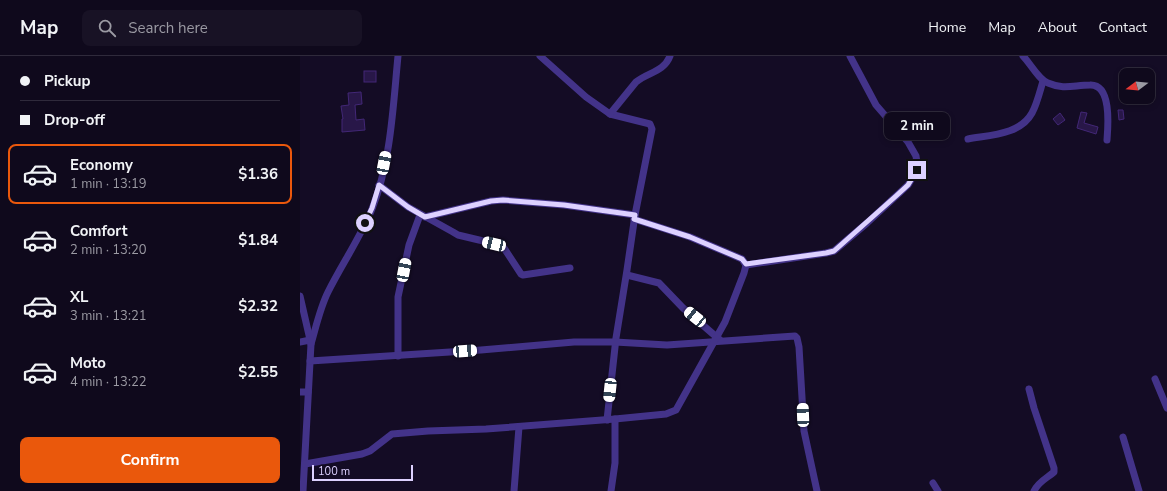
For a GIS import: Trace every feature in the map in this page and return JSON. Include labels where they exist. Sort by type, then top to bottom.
[{"type":"street","points":[[310,342],[327,294],[359,237],[372,208],[379,185],[392,125],[398,56]]},
{"type":"street","points":[[540,56],[586,97],[610,114],[650,124],[652,126],[634,217],[627,274],[615,342],[607,420]]},
{"type":"street","points":[[610,114],[636,82],[663,67],[670,56]]},
{"type":"street","points":[[746,264],[834,251],[896,196],[913,177],[917,170],[918,162],[908,142],[876,105],[850,56]]},
{"type":"street","points":[[1023,56],[1043,81],[1048,84],[1067,88],[1090,84],[1095,85],[1100,89],[1104,94],[1108,108],[1107,140]]},
{"type":"street","points":[[968,139],[1007,132],[1024,123],[1033,112],[1043,81]]},
{"type":"street","points":[[379,185],[422,216],[458,235],[500,245],[504,248],[523,275],[570,268]]},
{"type":"street","points":[[422,216],[491,201],[503,200],[564,205],[634,217],[690,237],[742,259],[746,264]]},
{"type":"street","points":[[398,356],[398,297],[408,245],[422,216]]},
{"type":"street","points":[[304,464],[362,454],[370,451],[392,434],[519,427],[607,420],[666,414],[676,410],[718,340],[744,273],[746,264]]},
{"type":"street","points":[[627,274],[659,283],[683,308],[718,340]]},
{"type":"street","points":[[300,296],[310,342],[308,392],[303,447],[303,491]]},
{"type":"street","points":[[310,361],[398,356],[574,342],[615,342],[667,345],[718,340],[795,336],[799,347],[802,376],[804,431],[817,491]]},
{"type":"street","points":[[300,342],[310,342]]},
{"type":"street","points":[[1155,379],[1167,408]]},
{"type":"street","points":[[1029,390],[1054,468],[1054,472],[1041,481],[1034,491]]},
{"type":"street","points":[[300,392],[308,392]]},
{"type":"street","points":[[611,491],[615,463],[615,419]]},
{"type":"street","points":[[514,491],[519,427]]},
{"type":"street","points":[[1123,437],[1139,491]]},
{"type":"street","points":[[933,483],[938,491]]},
{"type":"building","points":[[364,71],[376,71],[376,82],[364,82]]},
{"type":"building","points":[[361,92],[362,104],[355,105],[356,120],[364,119],[365,130],[342,132],[343,119],[341,106],[349,105],[348,93]]},
{"type":"building","points":[[1118,110],[1123,110],[1124,119],[1119,120]]},
{"type":"building","points":[[1081,112],[1087,113],[1084,123],[1098,127],[1096,134],[1077,128]]},
{"type":"building","points":[[1060,113],[1065,120],[1058,125],[1053,119]]},
{"type":"route","points":[[365,223],[372,208],[379,185],[408,207],[425,217],[491,201],[503,200],[564,205],[635,215],[634,219],[690,237],[742,259],[746,264],[834,251],[908,185],[917,170]]}]
